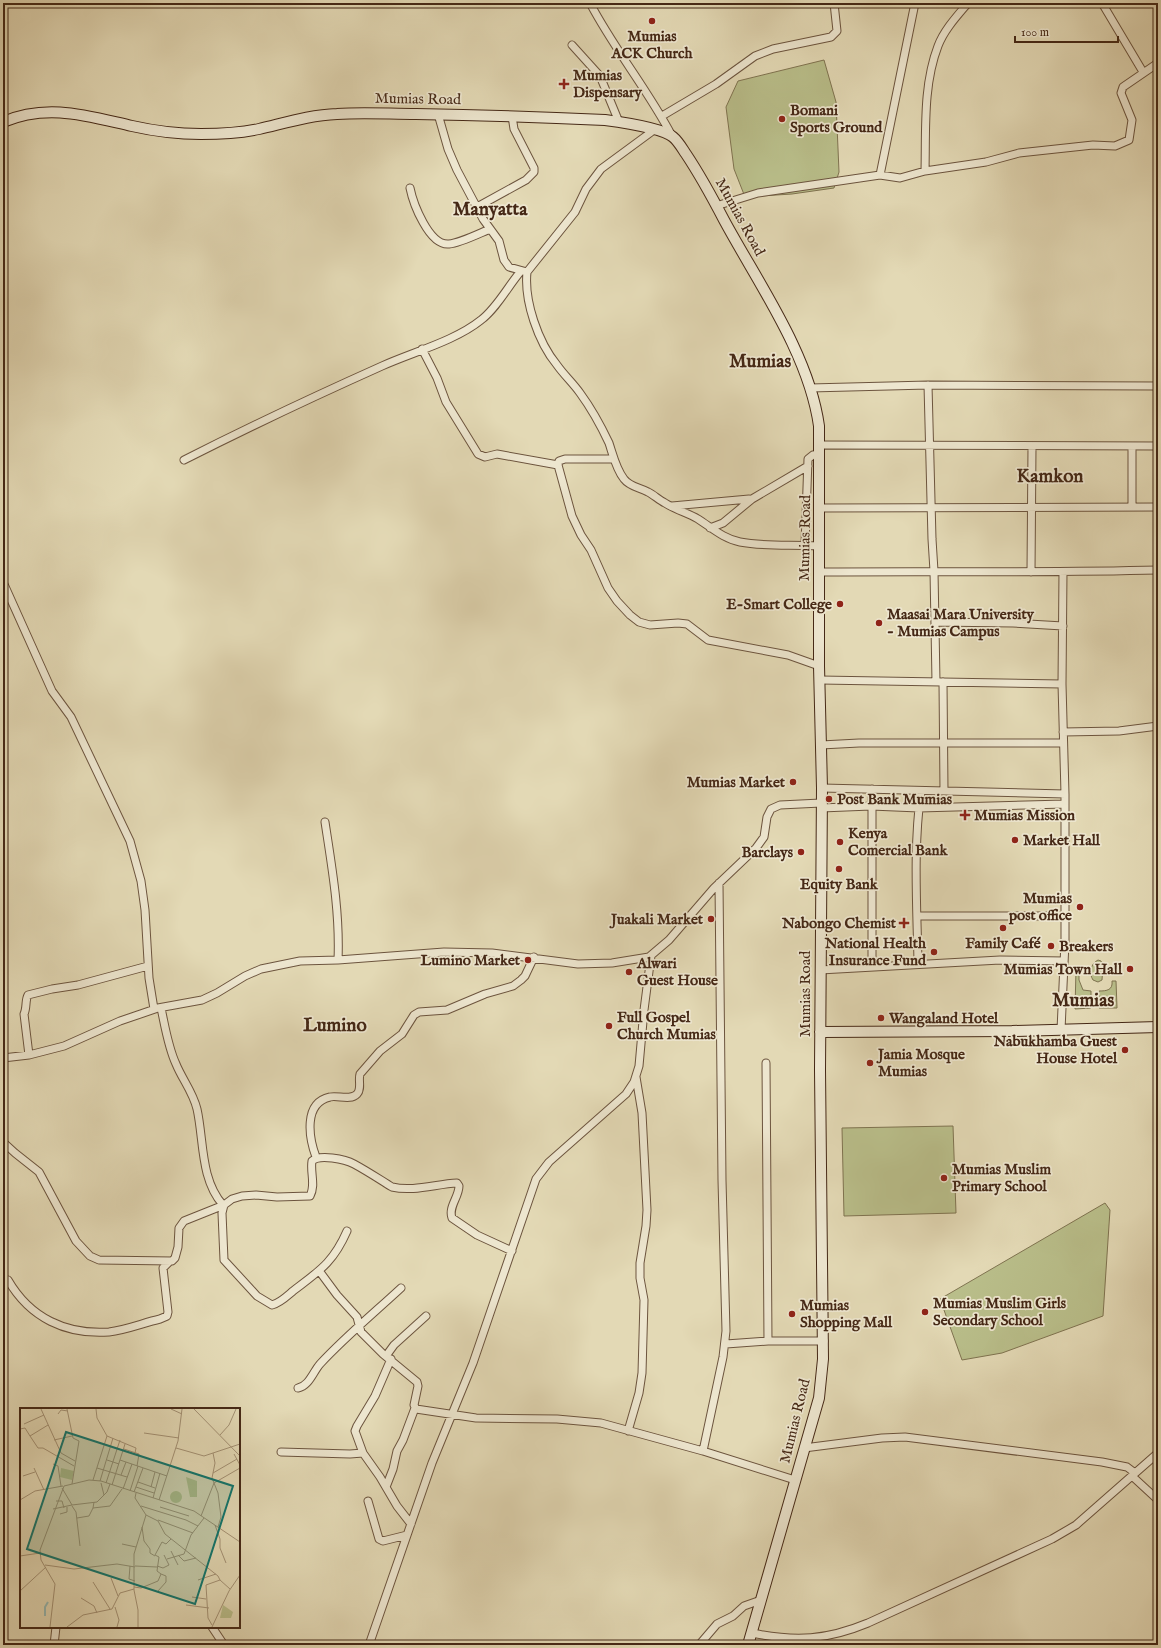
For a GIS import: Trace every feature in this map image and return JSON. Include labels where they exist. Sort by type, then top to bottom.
[{"type":"street","points":[[590,3],[604,29],[662,116],[672,136]]},
{"type":"street","points":[[662,116],[716,84],[755,56],[773,49],[831,37],[837,31],[834,3]]},
{"type":"street","points":[[880,175],[915,3]]},
{"type":"street","points":[[925,172],[929,77],[938,46],[945,33],[968,3]]},
{"type":"street","points":[[1102,3],[1143,72]]},
{"type":"street","points":[[572,45],[600,76],[619,122]]},
{"type":"street","points":[[716,206],[758,193],[880,175],[900,178],[925,172],[986,162],[1019,153],[1093,146],[1115,146],[1129,140],[1132,120],[1122,93],[1123,87],[1158,63]]},
{"type":"street","name":"Mumias Road","points":[[4,119],[33,114],[68,112],[157,131],[180,134],[223,134],[261,128],[312,117],[336,114],[438,114],[512,116],[619,122],[654,130],[672,136],[698,171],[716,206],[777,313],[794,347],[815,399],[818,415],[820,450],[819,666],[822,788],[820,1032],[824,1341],[821,1387],[748,1645]]},
{"type":"street","points":[[438,114],[452,160],[477,208],[499,241],[504,260],[510,267],[524,271]]},
{"type":"street","points":[[477,208],[526,180],[534,172],[534,168],[514,129],[512,116]]},
{"type":"street","points":[[184,460],[272,416],[459,333],[482,320],[571,217],[586,189],[601,169],[654,130]]},
{"type":"street","points":[[410,188],[412,199],[422,222],[435,238],[445,244],[452,244],[490,229]]},
{"type":"street","points":[[524,271],[528,299],[536,329],[542,342],[556,365],[573,384],[592,413],[608,443],[621,474],[627,483],[631,486],[646,491],[696,518],[723,536],[739,542],[752,544],[819,546]]},
{"type":"street","points":[[422,349],[437,378],[446,402],[478,454],[484,457],[497,454],[558,465]]},
{"type":"street","points":[[810,388],[928,385],[1158,386]]},
{"type":"street","points":[[928,385],[935,622],[944,743],[944,791]]},
{"type":"street","points":[[805,545],[808,466],[810,457],[820,450],[930,446],[1158,446]]},
{"type":"street","points":[[1031,572],[1032,447]]},
{"type":"street","points":[[1132,447],[1132,506]]},
{"type":"street","points":[[614,459],[565,460],[559,461],[558,465],[572,516],[581,535],[591,550],[608,588],[617,601],[630,615],[640,622],[650,625],[678,623],[687,624],[708,640],[788,655],[819,666]]},
{"type":"street","points":[[710,528],[723,523],[752,499],[808,466]]},
{"type":"street","points":[[672,506],[706,502],[735,502],[752,499]]},
{"type":"street","points":[[820,508],[1158,507]]},
{"type":"street","points":[[820,572],[1063,572],[1158,570]]},
{"type":"street","points":[[1061,1030],[1065,916],[1065,794],[1062,684],[1063,572]]},
{"type":"street","points":[[3,582],[52,691],[71,717],[130,841],[141,881],[145,910],[148,966],[157,1009],[175,1063],[191,1093],[197,1109],[203,1155],[215,1195],[223,1205],[223,1259],[262,1299],[272,1305],[276,1304],[320,1272],[337,1251],[347,1231]]},
{"type":"street","points":[[935,622],[1013,623],[1063,626]]},
{"type":"street","points":[[820,680],[1062,684]]},
{"type":"street","points":[[1063,732],[1119,730],[1158,726]]},
{"type":"street","points":[[821,745],[859,743],[1063,742]]},
{"type":"street","points":[[822,788],[1065,794]]},
{"type":"street","points":[[872,789],[872,967]]},
{"type":"street","points":[[918,964],[916,865],[921,791]]},
{"type":"street","points":[[3,1058],[29,1055],[64,1046],[111,1024],[157,1009],[202,1000],[245,976],[268,967],[300,961],[338,960],[444,952],[492,953],[534,957],[578,964],[612,964],[642,959],[651,956],[669,940],[719,883],[750,855],[764,837],[767,817],[771,810],[780,806],[821,805],[919,808],[1065,804]]},
{"type":"street","points":[[325,822],[338,909],[338,960]]},
{"type":"street","points":[[703,1451],[726,1344],[722,1180],[719,883]]},
{"type":"street","points":[[917,916],[1065,916]]},
{"type":"street","points":[[369,1645],[432,1463],[473,1363],[536,1179],[541,1171],[569,1143],[626,1094],[636,1077],[639,1066],[651,956]]},
{"type":"street","points":[[316,1158],[310,1136],[310,1120],[318,1102],[330,1097],[346,1097],[356,1095],[359,1090],[360,1074],[380,1051],[402,1034],[414,1015],[419,1012],[447,1010],[485,994],[513,986],[525,976],[534,957]]},
{"type":"street","points":[[820,970],[1000,960],[1064,961]]},
{"type":"street","points":[[29,1055],[24,1014],[27,1008],[28,995],[52,989],[78,986],[148,966]]},
{"type":"street","points":[[820,1032],[1061,1030],[1158,1027]]},
{"type":"street","points":[[766,1063],[768,1341]]},
{"type":"street","points":[[628,1430],[639,1393],[642,1373],[644,1300],[640,1278],[640,1263],[647,1210],[642,1112],[636,1077]]},
{"type":"street","points":[[3,1142],[14,1153],[39,1172],[76,1241],[90,1256],[99,1260],[169,1262]]},
{"type":"street","points":[[8,1280],[16,1295],[50,1322],[77,1330],[109,1332],[160,1319],[167,1316],[168,1312],[163,1268],[174,1259],[177,1252],[178,1230],[182,1222],[223,1205],[232,1199],[249,1195],[310,1196],[313,1183],[311,1169],[312,1161],[316,1158],[326,1157],[350,1162],[392,1187],[412,1188],[457,1183],[459,1186],[459,1192],[451,1210],[452,1218],[477,1235],[512,1251]]},
{"type":"street","points":[[320,1272],[337,1295],[357,1317],[360,1332],[418,1383],[414,1405],[415,1408],[403,1440],[397,1451],[393,1469],[386,1487]]},
{"type":"street","points":[[298,1388],[305,1384],[316,1368],[401,1288]]},
{"type":"street","points":[[410,1524],[363,1453],[355,1429],[375,1396],[394,1344],[426,1316]]},
{"type":"street","points":[[726,1344],[768,1341],[824,1341]]},
{"type":"street","points":[[415,1408],[476,1418],[582,1420],[601,1423],[703,1451],[795,1480]]},
{"type":"street","points":[[804,1448],[882,1438],[905,1437],[1102,1462],[1127,1467],[1158,1500]]},
{"type":"street","points":[[281,1452],[363,1453]]},
{"type":"street","points":[[752,1633],[778,1638],[820,1638],[847,1632],[1052,1539],[1076,1525],[1158,1453]]},
{"type":"street","points":[[368,1501],[380,1539],[384,1541],[407,1536]]},
{"type":"street","points":[[699,1645],[717,1624],[733,1616],[744,1606],[761,1600]]},
{"type":"street","points":[[54,1645],[56,1628]]},
{"type":"street","points":[[213,1628],[224,1645]]},
{"type":"green space","name":"Bomani Sports Ground","points":[[824,60],[836,102],[839,172],[834,188],[792,194],[745,197],[734,169],[726,107],[738,81]]},
{"type":"green space","points":[[1098,960],[1101,961],[1103,966],[1102,980],[1098,982],[1093,980],[1091,972],[1093,964]]},
{"type":"green space","points":[[1076,969],[1079,969],[1079,980],[1083,990],[1091,991],[1091,1008],[1075,1009]]},
{"type":"green space","points":[[1112,981],[1116,981],[1117,1008],[1099,1008],[1099,991],[1109,989],[1112,986]]},
{"type":"green space","points":[[953,1126],[956,1213],[844,1216],[842,1128]]},
{"type":"green space","points":[[1105,1203],[1110,1210],[1103,1316],[1002,1353],[962,1360],[940,1299]]},
{"type":"place","name":"Mumias ACK Church","points":[[652,21]]},
{"type":"place","name":"Mumias Dispensary","points":[[564,84]]},
{"type":"place","name":"Bomani Sports Ground","points":[[782,119]]},
{"type":"place","name":"E-Smart College","points":[[840,604]]},
{"type":"place","name":"Maasai Mara University - Mumias Campus","points":[[879,623]]},
{"type":"place","name":"Mumias Market","points":[[793,782]]},
{"type":"place","name":"Post Bank Mumias","points":[[829,799]]},
{"type":"place","name":"Mumias Mission","points":[[965,815]]},
{"type":"place","name":"Market Hall","points":[[1015,840]]},
{"type":"place","name":"Kenya Comercial Bank","points":[[840,842]]},
{"type":"place","name":"Barclays","points":[[801,852]]},
{"type":"place","name":"Equity Bank","points":[[839,869]]},
{"type":"place","name":"Mumias post office","points":[[1080,907]]},
{"type":"place","name":"Juakali Market","points":[[711,919]]},
{"type":"place","name":"Nabongo Chemist","points":[[904,923]]},
{"type":"place","name":"Family Café","points":[[1003,928]]},
{"type":"place","name":"Breakers","points":[[1051,946]]},
{"type":"place","name":"National Health Insurance Fund","points":[[934,952]]},
{"type":"place","name":"Lumino Market","points":[[528,960]]},
{"type":"place","name":"Mumias Town Hall","points":[[1130,969]]},
{"type":"place","name":"Alwari Guest House","points":[[629,972]]},
{"type":"place","name":"Wangaland Hotel","points":[[881,1018]]},
{"type":"place","name":"Full Gospel Church Mumias","points":[[609,1026]]},
{"type":"place","name":"Nabukhamba Guest House Hotel","points":[[1125,1050]]},
{"type":"place","name":"Jamia Mosque Mumias","points":[[870,1063]]},
{"type":"place","name":"Mumias Muslim Primary School","points":[[944,1178]]},
{"type":"place","name":"Mumias Muslim Girls Secondary School","points":[[925,1312]]},
{"type":"place","name":"Mumias Shopping Mall","points":[[792,1314]]},
{"type":"district","name":"Manyatta","points":[[490,210]]},
{"type":"district","name":"Mumias","points":[[760,362]]},
{"type":"district","name":"Kamkon","points":[[1050,477]]},
{"type":"district","name":"Mumias","points":[[1083,1001]]},
{"type":"district","name":"Lumino","points":[[335,1026]]}]
